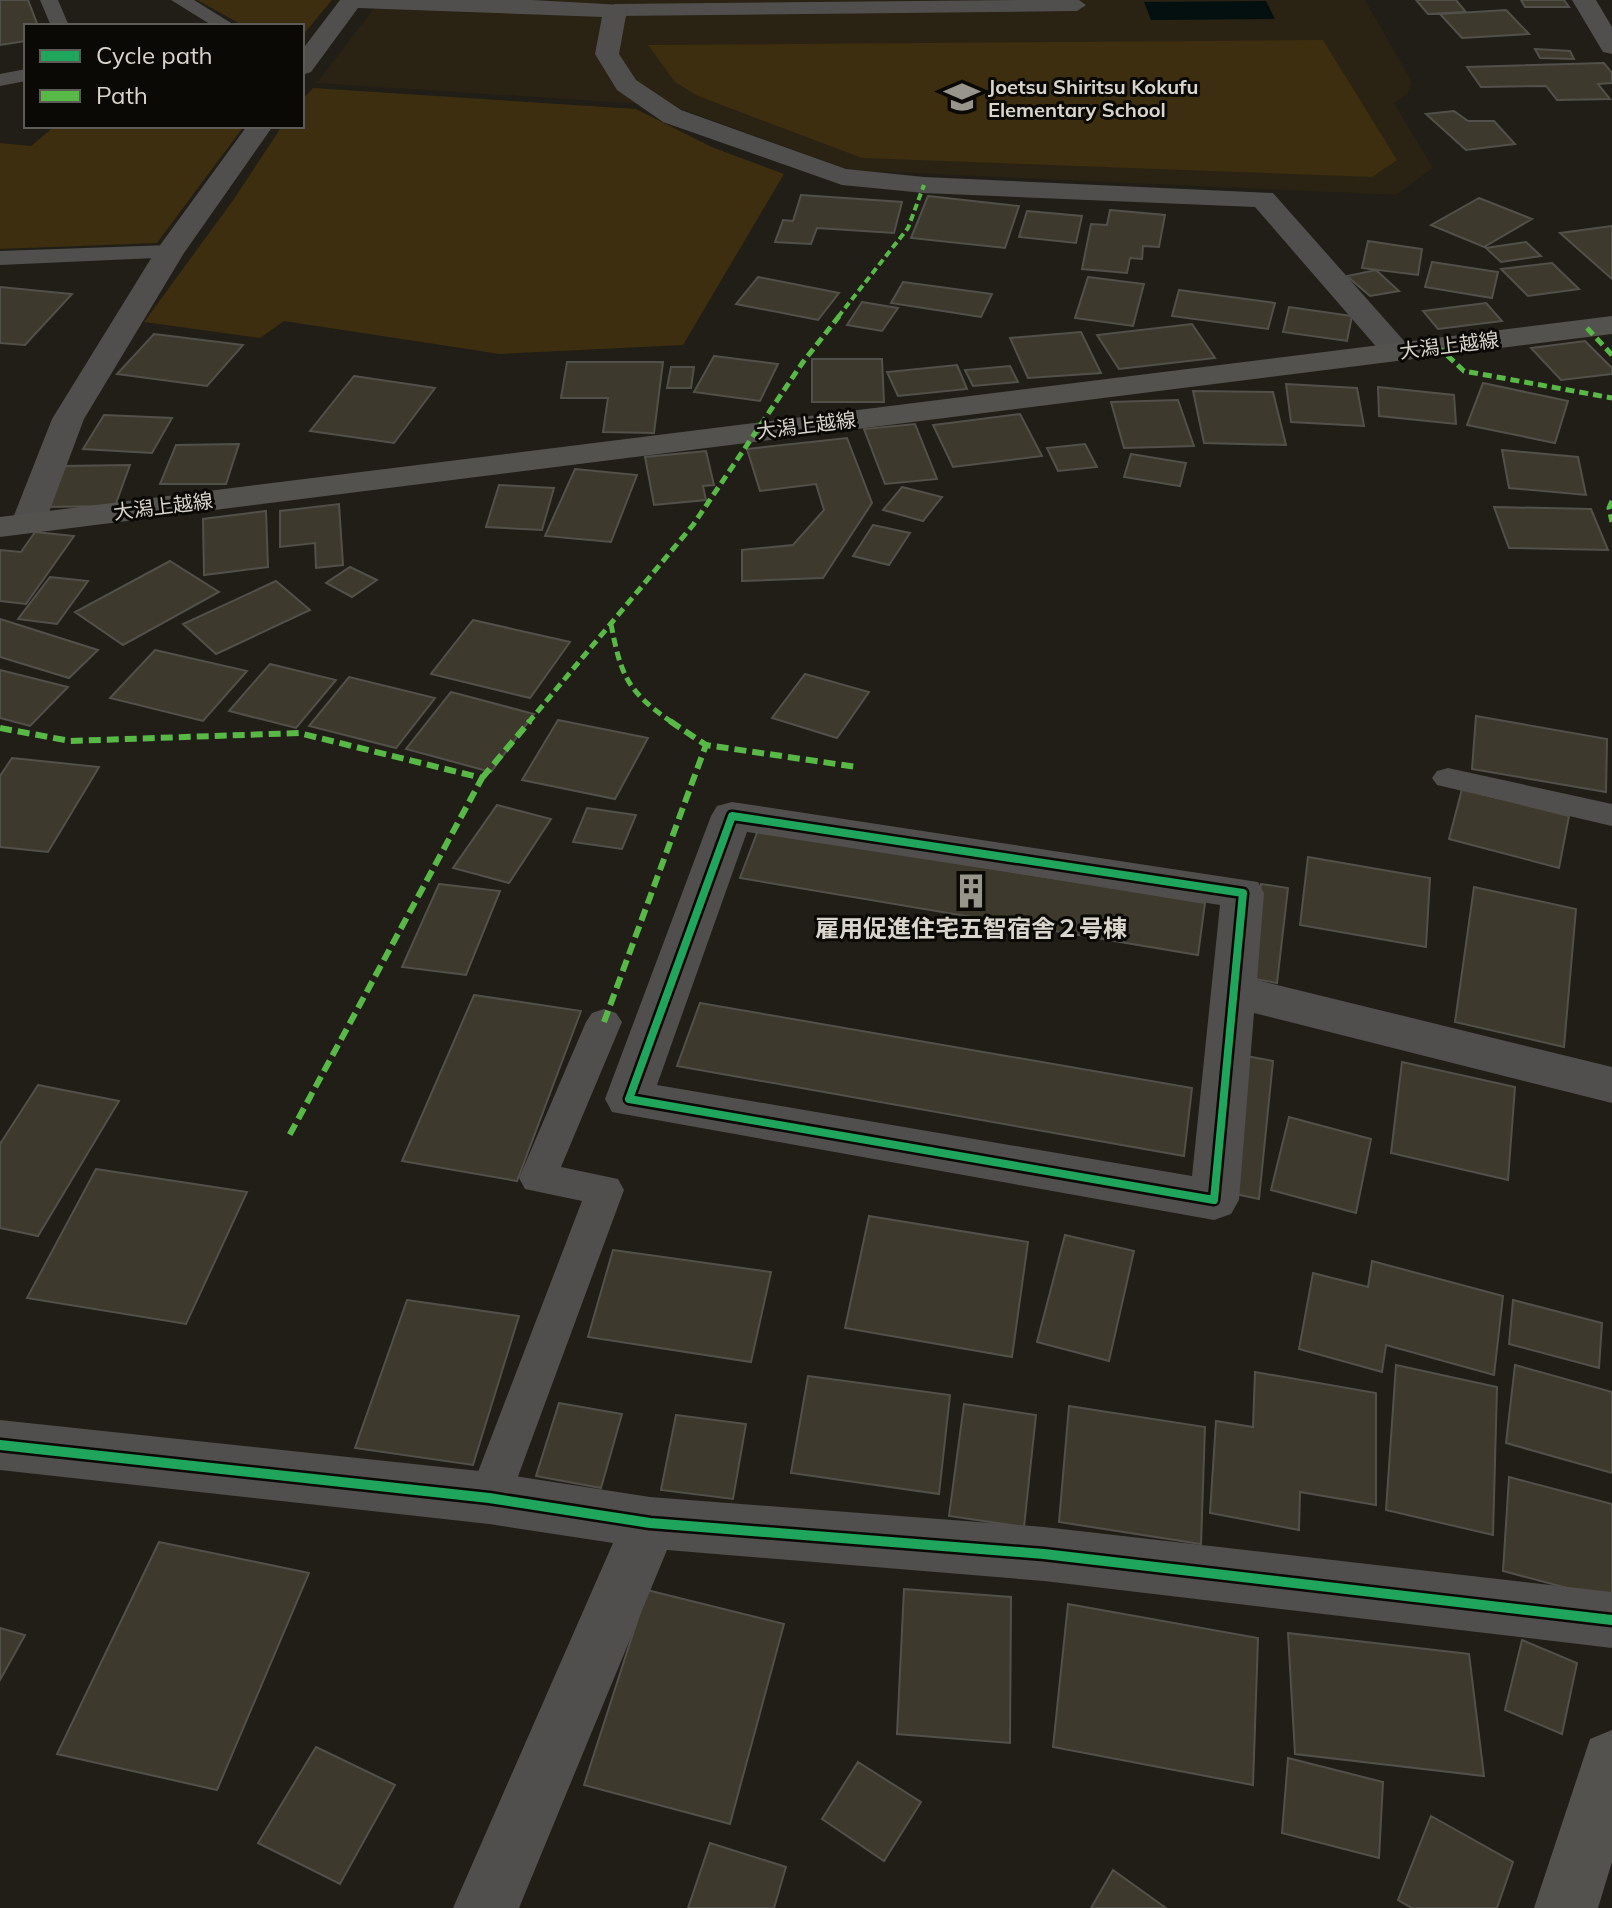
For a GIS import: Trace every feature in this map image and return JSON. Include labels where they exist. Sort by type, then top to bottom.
[{"type":"main road","name":"大潟上越線","points":[[14,525],[1612,325]]},
{"type":"main road","points":[[1566,1908],[1612,1761]]},
{"type":"street","points":[[304,64],[351,0],[615,10],[607,54],[626,85],[672,116],[816,170],[857,180],[924,185],[1263,199],[1397,351]]},
{"type":"street","points":[[1584,0],[1612,47]]},
{"type":"street","points":[[14,525],[68,419],[170,252],[259,128]]},
{"type":"street","points":[[732,816],[1243,893],[1234,991],[1214,1200],[629,1099],[732,816]]},
{"type":"street","points":[[1234,991],[1612,1085]]},
{"type":"street","points":[[0,1445],[489,1498],[650,1523],[1044,1554],[1612,1620]]},
{"type":"street","points":[[485,1908],[508,1862],[650,1523]]},
{"type":"lane","points":[[49,0],[59,24]]},
{"type":"lane","points":[[180,0],[223,24]]},
{"type":"lane","points":[[615,10],[1077,5]]},
{"type":"lane","points":[[0,80],[24,75]]},
{"type":"lane","points":[[0,258],[170,252]]},
{"type":"lane","points":[[1448,778],[1612,815]]},
{"type":"lane","points":[[489,1498],[605,1190],[538,1178],[604,1022]]},
{"type":"shaded area","points":[[197,0],[332,0],[304,34],[304,24],[240,24]]},
{"type":"shaded area","name":"Joetsu Shiritsu Kokufu Elementary School","points":[[380,0],[1365,0],[1412,82],[1407,95],[1394,103],[1433,168],[1396,195],[849,170],[673,106],[317,83]]},
{"type":"shaded area","points":[[1266,1],[1275,19],[1151,20],[1144,2]]},
{"type":"shaded area","points":[[1323,40],[1397,160],[1372,177],[862,158],[698,96],[675,82],[648,45]]},
{"type":"shaded area","points":[[313,88],[636,109],[714,148],[784,174],[683,345],[500,354],[284,321],[260,338],[144,322],[234,199],[281,128],[304,128],[304,98]]},
{"type":"shaded area","points":[[53,128],[243,128],[157,243],[0,249],[0,143],[31,146]]},
{"type":"building","points":[[0,0],[28,0],[37,24],[24,24],[24,41],[0,45]]},
{"type":"building","points":[[1416,0],[1456,0],[1466,12],[1428,14]]},
{"type":"building","points":[[1521,0],[1564,0],[1569,7],[1525,7]]},
{"type":"building","points":[[1506,10],[1529,34],[1462,38],[1440,14]]},
{"type":"building","points":[[1535,49],[1570,51],[1574,59],[1540,58]]},
{"type":"building","points":[[1604,63],[1612,73],[1612,83],[1598,84],[1610,99],[1557,100],[1546,86],[1481,87],[1467,67]]},
{"type":"building","points":[[1454,111],[1468,121],[1494,121],[1515,144],[1466,150],[1426,114]]},
{"type":"building","points":[[801,195],[902,202],[894,233],[817,228],[811,244],[775,242],[783,220],[793,221]]},
{"type":"building","points":[[928,196],[1019,206],[1005,248],[911,238]]},
{"type":"building","points":[[1479,198],[1532,219],[1484,247],[1431,225]]},
{"type":"building","points":[[1110,210],[1165,215],[1159,247],[1143,246],[1142,259],[1130,258],[1127,273],[1082,269],[1091,224],[1107,225]]},
{"type":"building","points":[[1027,211],[1082,216],[1076,243],[1019,237]]},
{"type":"building","points":[[1612,226],[1612,279],[1560,233]]},
{"type":"building","points":[[1368,241],[1422,249],[1418,275],[1362,268]]},
{"type":"building","points":[[1526,242],[1541,256],[1501,262],[1486,248]]},
{"type":"building","points":[[1432,262],[1498,272],[1492,298],[1425,287]]},
{"type":"building","points":[[1552,263],[1579,289],[1528,296],[1501,269]]},
{"type":"building","points":[[1376,270],[1399,291],[1370,296],[1347,276]]},
{"type":"building","points":[[758,277],[839,293],[818,320],[736,304]]},
{"type":"building","points":[[1088,277],[1144,284],[1133,326],[1075,318]]},
{"type":"building","points":[[903,282],[992,294],[981,317],[891,303]]},
{"type":"building","points":[[0,287],[72,294],[25,345],[0,343]]},
{"type":"building","points":[[1179,290],[1275,303],[1268,329],[1172,316]]},
{"type":"building","points":[[862,302],[898,308],[882,331],[847,325]]},
{"type":"building","points":[[1486,303],[1502,321],[1438,329],[1423,311]]},
{"type":"building","points":[[1289,307],[1352,316],[1347,341],[1283,332]]},
{"type":"building","points":[[1192,324],[1215,358],[1119,369],[1097,335]]},
{"type":"building","points":[[1081,332],[1101,373],[1028,378],[1010,338]]},
{"type":"building","points":[[154,334],[243,345],[207,386],[117,374]]},
{"type":"building","points":[[1585,341],[1612,368],[1612,374],[1561,380],[1531,348]]},
{"type":"building","points":[[714,356],[778,364],[760,401],[694,392]]},
{"type":"building","points":[[812,359],[882,359],[884,402],[812,402]]},
{"type":"building","points":[[567,362],[663,362],[654,433],[603,432],[608,398],[561,398]]},
{"type":"building","points":[[957,365],[967,389],[898,396],[887,372]]},
{"type":"building","points":[[1010,366],[1018,382],[973,386],[965,370]]},
{"type":"building","points":[[671,367],[694,367],[691,388],[667,388]]},
{"type":"building","points":[[354,376],[435,388],[394,443],[310,431]]},
{"type":"building","points":[[1483,383],[1568,401],[1555,443],[1467,425]]},
{"type":"building","points":[[1286,384],[1357,388],[1364,426],[1291,422]]},
{"type":"building","points":[[1378,387],[1454,395],[1456,424],[1379,416]]},
{"type":"building","points":[[1193,391],[1273,392],[1286,445],[1204,443]]},
{"type":"building","points":[[1178,400],[1194,446],[1124,448],[1111,402]]},
{"type":"building","points":[[1020,414],[1042,456],[953,467],[933,425]]},
{"type":"building","points":[[104,415],[172,418],[152,453],[83,449]]},
{"type":"building","points":[[915,424],[937,479],[885,484],[864,429]]},
{"type":"building","points":[[847,438],[872,503],[823,578],[742,581],[742,550],[793,545],[824,510],[816,484],[760,491],[747,449]]},
{"type":"building","points":[[239,444],[226,484],[160,484],[176,445]]},
{"type":"building","points":[[1085,444],[1097,467],[1058,471],[1047,448]]},
{"type":"building","points":[[1502,450],[1578,457],[1586,495],[1509,488]]},
{"type":"building","points":[[706,451],[714,485],[703,486],[706,500],[654,505],[645,457]]},
{"type":"building","points":[[1131,454],[1186,463],[1180,486],[1124,477]]},
{"type":"building","points":[[130,465],[115,506],[42,507],[59,466]]},
{"type":"building","points":[[575,469],[637,475],[611,542],[545,536]]},
{"type":"building","points":[[499,485],[554,488],[542,530],[486,527]]},
{"type":"building","points":[[902,487],[942,497],[923,521],[883,510]]},
{"type":"building","points":[[339,504],[343,565],[316,568],[315,543],[280,547],[280,511]]},
{"type":"building","points":[[1494,507],[1591,509],[1608,550],[1509,548]]},
{"type":"building","points":[[266,511],[268,567],[204,575],[203,519]]},
{"type":"building","points":[[873,525],[910,533],[889,565],[853,556]]},
{"type":"building","points":[[35,532],[74,536],[26,604],[0,601],[0,550],[21,552]]},
{"type":"building","points":[[170,561],[219,592],[123,645],[75,612]]},
{"type":"building","points":[[350,567],[377,580],[352,597],[326,583]]},
{"type":"building","points":[[50,577],[88,581],[57,624],[18,619]]},
{"type":"building","points":[[276,581],[310,610],[216,654],[183,624]]},
{"type":"building","points":[[0,619],[98,650],[69,678],[0,657]]},
{"type":"building","points":[[473,620],[570,642],[530,698],[431,674]]},
{"type":"building","points":[[155,650],[247,671],[203,721],[110,698]]},
{"type":"building","points":[[270,664],[336,680],[296,728],[229,711]]},
{"type":"building","points":[[0,670],[68,687],[30,726],[0,718]]},
{"type":"building","points":[[805,674],[869,692],[837,738],[772,718]]},
{"type":"building","points":[[349,677],[435,698],[396,748],[309,726]]},
{"type":"building","points":[[451,692],[534,714],[491,772],[406,749]]},
{"type":"building","points":[[1476,716],[1607,739],[1606,792],[1472,769]]},
{"type":"building","points":[[558,720],[648,738],[615,799],[522,780]]},
{"type":"building","points":[[12,758],[99,767],[48,852],[0,847],[0,776]]},
{"type":"building","points":[[1462,789],[1569,816],[1559,868],[1449,839]]},
{"type":"building","points":[[497,805],[551,819],[509,883],[453,868]]},
{"type":"building","points":[[587,808],[636,815],[622,849],[573,842]]},
{"type":"building","name":"雇用促進住宅五智宿舎２号棟","points":[[758,830],[1205,903],[1198,955],[740,878]]},
{"type":"building","points":[[1308,857],[1430,878],[1426,947],[1300,925]]},
{"type":"building","points":[[439,884],[500,891],[466,975],[402,967]]},
{"type":"building","points":[[1261,884],[1288,888],[1277,983],[1249,978]]},
{"type":"building","points":[[1474,887],[1576,909],[1564,1047],[1455,1022]]},
{"type":"building","points":[[474,995],[581,1011],[517,1181],[402,1161]]},
{"type":"building","points":[[700,1003],[1192,1088],[1184,1156],[677,1066]]},
{"type":"building","points":[[1246,1056],[1273,1061],[1259,1199],[1230,1193]]},
{"type":"building","points":[[1402,1062],[1515,1087],[1508,1180],[1391,1153]]},
{"type":"building","points":[[38,1085],[119,1101],[38,1236],[0,1228],[0,1144]]},
{"type":"building","points":[[1289,1117],[1371,1139],[1356,1213],[1271,1190]]},
{"type":"building","points":[[96,1169],[247,1192],[186,1324],[27,1298]]},
{"type":"building","points":[[869,1216],[1028,1242],[1012,1357],[845,1328]]},
{"type":"building","points":[[1065,1235],[1134,1251],[1109,1361],[1037,1342]]},
{"type":"building","points":[[613,1250],[771,1272],[751,1362],[588,1337]]},
{"type":"building","points":[[1372,1261],[1503,1296],[1494,1375],[1386,1345],[1382,1372],[1299,1349],[1313,1273],[1368,1287]]},
{"type":"building","points":[[407,1300],[519,1316],[473,1465],[355,1448]]},
{"type":"building","points":[[1513,1300],[1602,1323],[1599,1368],[1509,1344]]},
{"type":"building","points":[[1396,1365],[1497,1387],[1493,1535],[1386,1510]]},
{"type":"building","points":[[1515,1365],[1612,1392],[1612,1473],[1506,1443]]},
{"type":"building","points":[[1255,1372],[1376,1393],[1376,1505],[1300,1492],[1299,1530],[1210,1513],[1216,1421],[1253,1427]]},
{"type":"building","points":[[808,1376],[950,1395],[939,1494],[791,1473]]},
{"type":"building","points":[[559,1403],[622,1414],[601,1488],[536,1476]]},
{"type":"building","points":[[964,1404],[1036,1415],[1024,1527],[949,1516]]},
{"type":"building","points":[[1069,1406],[1205,1427],[1201,1544],[1059,1522]]},
{"type":"building","points":[[676,1415],[746,1424],[733,1499],[661,1490]]},
{"type":"building","points":[[1509,1477],[1612,1504],[1612,1600],[1503,1571]]},
{"type":"building","points":[[159,1542],[309,1573],[217,1790],[57,1754]]},
{"type":"building","points":[[904,1589],[1011,1597],[1010,1743],[897,1734]]},
{"type":"building","points":[[647,1590],[784,1624],[730,1824],[584,1785]]},
{"type":"building","points":[[1068,1604],[1258,1638],[1253,1785],[1053,1747]]},
{"type":"building","points":[[0,1628],[25,1635],[0,1680]]},
{"type":"building","points":[[1288,1633],[1469,1654],[1484,1776],[1295,1754]]},
{"type":"building","points":[[1522,1640],[1577,1663],[1562,1734],[1505,1710]]},
{"type":"building","points":[[316,1747],[395,1785],[340,1884],[258,1843]]},
{"type":"building","points":[[1288,1758],[1383,1782],[1379,1858],[1282,1833]]},
{"type":"building","points":[[858,1762],[921,1802],[884,1861],[822,1819]]},
{"type":"building","points":[[1431,1816],[1513,1862],[1497,1908],[1412,1908],[1398,1900]]},
{"type":"building","points":[[710,1843],[786,1867],[774,1908],[688,1908]]},
{"type":"building","points":[[1113,1870],[1166,1908],[1091,1908]]},
{"type":"marked path","points":[[482,778],[693,525],[803,362],[908,228],[924,185]]},
{"type":"marked path","points":[[1587,328],[1612,355]]},
{"type":"marked path","points":[[1437,346],[1464,371],[1612,398]]},
{"type":"marked path","points":[[1612,501],[1609,508],[1612,522]]},
{"type":"marked path","points":[[611,624],[618,663],[639,700],[706,745],[857,767]]},
{"type":"marked path","points":[[0,728],[70,741],[299,733],[482,778],[289,1136]]},
{"type":"marked path","points":[[604,1022],[706,745]]},
{"type":"cycle path","points":[[732,816],[1243,893],[1214,1200],[629,1099],[732,816]]},
{"type":"cycle path","points":[[0,1445],[489,1498],[650,1523],[1044,1554],[1612,1620]]},
{"type":"place","name":"Joetsu Shiritsu Kokufu Elementary School","points":[[962,97]]},
{"type":"place","name":"雇用促進住宅五智宿舎２号棟","points":[[971,891]]}]
